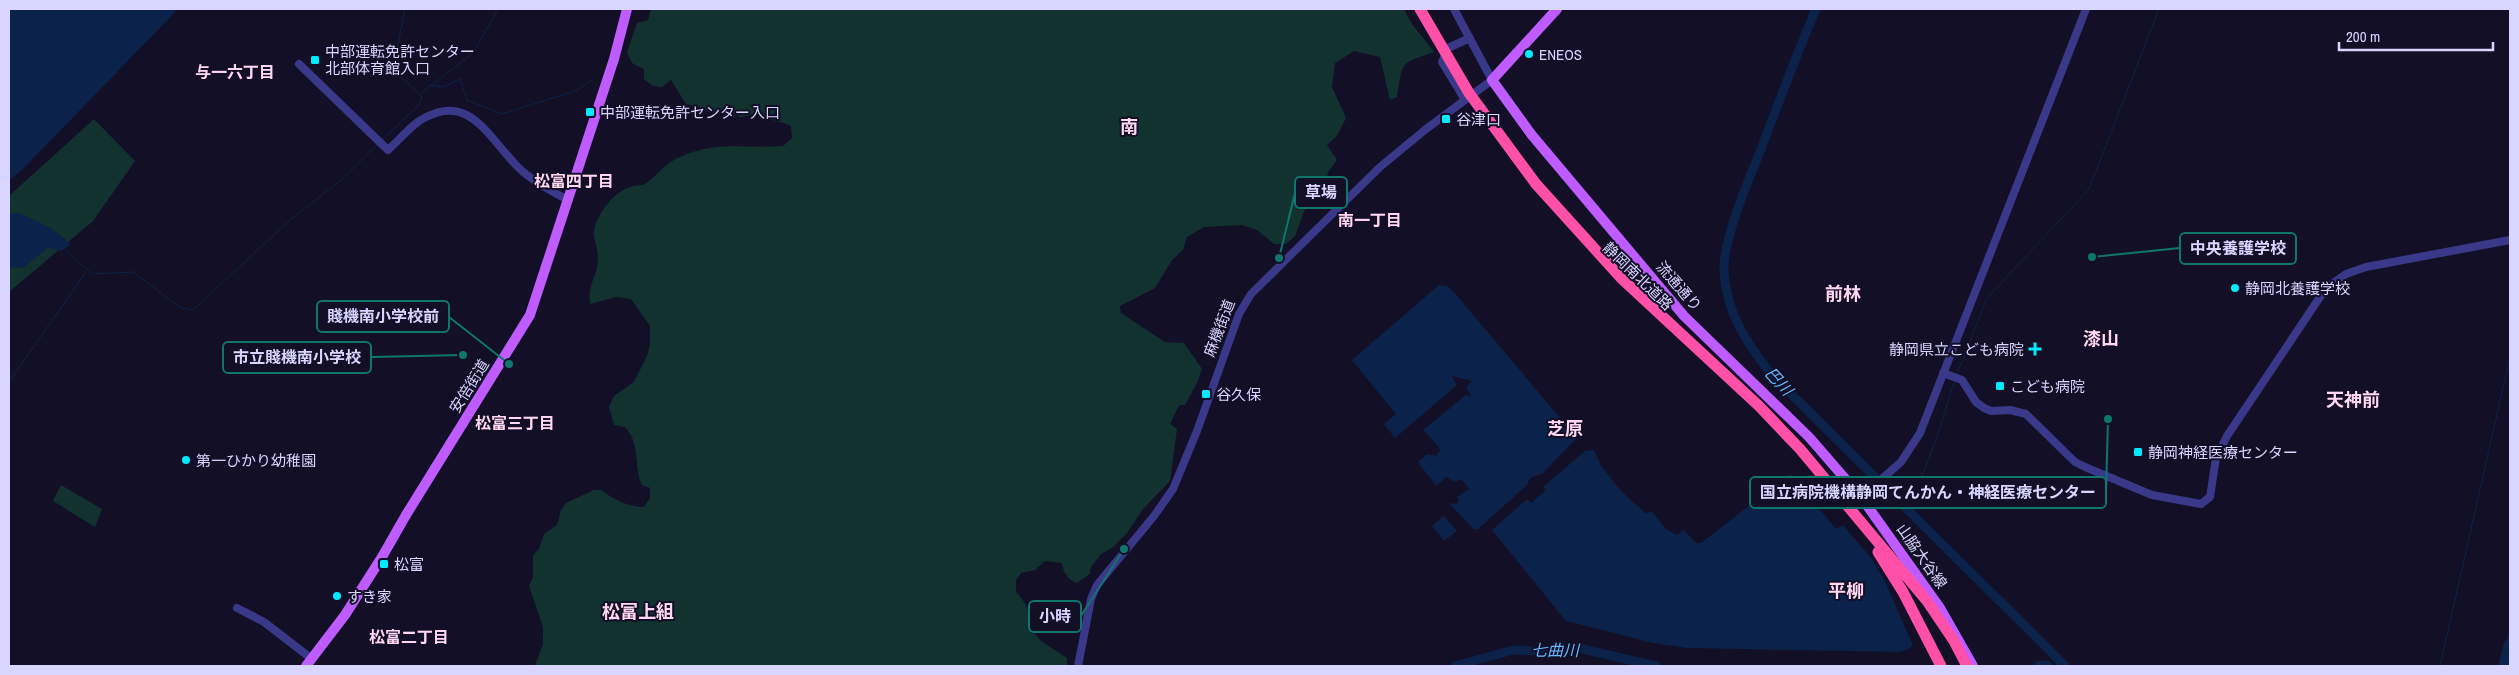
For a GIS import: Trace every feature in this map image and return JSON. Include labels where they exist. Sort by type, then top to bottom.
[{"type":"highway","name":"静岡南北道路","points":[[1418,9],[1449,66],[1486,123],[1552,207],[1620,281],[1776,428],[1820,476],[1871,538]]},
{"type":"highway","points":[[1871,538],[1902,592],[1937,665]]},
{"type":"highway","points":[[1871,538],[1927,600],[1971,666]]},
{"type":"main road","name":"安倍街道","points":[[309,662],[345,615],[382,557],[526,321],[538,292],[566,199],[614,59],[627,9]]},
{"type":"main road","name":"麻機街道","points":[[1492,80],[1557,9]]},
{"type":"main road","name":"流通通り","points":[[1492,80],[1531,134],[1684,316],[1809,437],[1864,494]]},
{"type":"main road","name":"山脇大谷線","points":[[1864,494],[1898,566],[1916,629],[1937,665]]},
{"type":"main road","name":"山脇大谷線","points":[[1864,494],[1940,608],[1971,666]]},
{"type":"street","points":[[1454,9],[1492,80]]},
{"type":"street","points":[[1864,494],[1901,462],[1915,441],[1947,374],[2086,9]]},
{"type":"street","points":[[1465,100],[1442,62],[1448,48],[1470,38]]},
{"type":"street","points":[[299,64],[388,150],[418,122],[440,111],[462,112],[477,121],[519,168],[538,183],[566,199]]},
{"type":"street","name":"麻機街道","points":[[1078,666],[1091,599],[1097,586],[1154,516],[1173,489],[1246,300],[1380,167],[1492,80]]},
{"type":"street","points":[[1947,374],[1962,380],[1980,406],[1991,411],[2010,410],[2026,414],[2075,462],[2152,495],[2201,504],[2210,497],[2216,458],[2227,436],[2314,304],[2332,283],[2346,274],[2366,267],[2510,240]]},
{"type":"street","points":[[237,608],[264,622],[309,662]]},
{"type":"green space","points":[[651,9],[1404,9],[1412,24],[1434,52],[1405,65],[1402,70],[1397,97],[1390,100],[1380,57],[1354,51],[1335,63],[1332,87],[1346,118],[1337,136],[1327,145],[1337,160],[1328,172],[1326,185],[1315,201],[1307,204],[1295,236],[1286,244],[1274,244],[1257,230],[1242,225],[1204,227],[1187,237],[1183,250],[1172,260],[1155,288],[1120,306],[1121,313],[1165,342],[1184,343],[1202,369],[1185,405],[1179,405],[1170,424],[1177,429],[1170,481],[1143,509],[1127,533],[1113,547],[1101,554],[1091,567],[1090,574],[1077,583],[1066,575],[1062,563],[1045,561],[1035,570],[1021,573],[1016,580],[1016,592],[1028,610],[1032,630],[1041,641],[1067,658],[1067,666],[535,666],[543,644],[543,627],[529,586],[533,577],[533,555],[539,549],[544,534],[557,525],[561,510],[566,503],[594,490],[601,490],[621,502],[638,507],[644,507],[650,498],[650,488],[642,485],[639,477],[633,440],[625,427],[614,425],[609,407],[614,396],[634,382],[647,356],[650,345],[650,326],[631,299],[616,297],[590,304],[590,291],[598,260],[594,235],[597,220],[604,208],[618,193],[630,187],[645,184],[669,163],[692,152],[730,146],[783,146],[792,138],[791,126],[787,124],[759,114],[741,117],[729,112],[716,115],[686,104],[671,80],[662,87],[653,86],[644,79],[644,69],[632,63],[627,52],[637,23],[648,20]]},
{"type":"green space","points":[[94,119],[135,161],[93,221],[9,292],[9,196]]},
{"type":"green space","points":[[61,485],[102,509],[95,527],[53,501]]},
{"type":"water","points":[[9,9],[178,9],[23,169],[9,180]]},
{"type":"water","points":[[18,213],[53,230],[70,245],[61,251],[48,248],[23,268],[9,267],[9,214]]},
{"type":"water","points":[[1439,285],[1447,286],[1453,291],[1577,438],[1543,473],[1530,478],[1527,485],[1478,529],[1473,529],[1449,503],[1457,504],[1459,501],[1457,497],[1469,489],[1461,479],[1455,482],[1446,477],[1436,486],[1418,462],[1427,454],[1436,456],[1440,451],[1438,446],[1423,430],[1466,395],[1472,397],[1466,388],[1472,381],[1452,376],[1457,385],[1395,438],[1384,424],[1396,414],[1352,360]]},
{"type":"water","points":[[1594,450],[1600,464],[1620,490],[1645,513],[1652,512],[1666,529],[1677,535],[1684,530],[1696,543],[1701,543],[1790,474],[1836,529],[1843,525],[1871,558],[1885,581],[1913,646],[1901,652],[1688,648],[1653,643],[1566,621],[1492,530],[1527,499],[1531,503],[1546,490],[1543,487],[1585,451]]},
{"type":"water","points":[[1444,516],[1457,531],[1444,541],[1432,526]]},
{"type":"water","points":[[2510,634],[2510,666],[2498,666],[2504,643]]},
{"type":"waterway","points":[[381,141],[419,105],[422,97],[393,69],[405,9]]},
{"type":"waterway","points":[[420,94],[473,53],[498,9]]},
{"type":"waterway","name":"巴川","points":[[1816,9],[1747,183],[1731,231],[1724,261],[1729,302],[1746,339],[1771,374],[2065,666]]},
{"type":"waterway","points":[[1957,374],[1987,298],[2089,189],[2159,9]]},
{"type":"waterway","points":[[429,85],[444,87],[460,79],[467,100],[502,114],[578,90],[592,80]]},
{"type":"waterway","points":[[63,248],[92,274],[133,272],[181,308],[193,310],[291,219],[339,182],[377,145]]},
{"type":"waterway","points":[[9,382],[86,272]]},
{"type":"waterway","points":[[2440,666],[2510,357]]},
{"type":"waterway","points":[[1904,507],[1921,478],[1955,380]]},
{"type":"waterway","name":"七曲川","points":[[1455,666],[1513,650],[1542,651],[1574,647],[1656,666]]},
{"type":"waterway","points":[[2047,665],[2061,666]]},
{"type":"waterway","name":"七曲川","points":[[2038,666],[2047,665]]},
{"type":"place","name":"ENEOS","points":[[1529,54]]},
{"type":"place","name":"中部運転免許センター 北部体育館入口","points":[[315,60]]},
{"type":"place","name":"中部運転免許センター入口","points":[[590,112]]},
{"type":"place","name":"谷津口","points":[[1446,119]]},
{"type":"place","name":"中央養護学校","points":[[2092,257]]},
{"type":"place","name":"草場","points":[[1279,258]]},
{"type":"place","name":"静岡北養護学校","points":[[2235,288]]},
{"type":"place","name":"静岡県立こども病院","points":[[2035,349]]},
{"type":"place","name":"市立賤機南小学校","points":[[463,355]]},
{"type":"place","name":"賤機南小学校前","points":[[509,364]]},
{"type":"place","name":"こども病院","points":[[2000,386]]},
{"type":"place","name":"谷久保","points":[[1206,394]]},
{"type":"place","name":"国立病院機構静岡てんかん・神経医療センター","points":[[2108,419]]},
{"type":"place","name":"静岡神経医療センター","points":[[2138,452]]},
{"type":"place","name":"第一ひかり幼稚園","points":[[186,460]]},
{"type":"place","name":"小時","points":[[1124,549]]},
{"type":"place","name":"松富","points":[[384,564]]},
{"type":"place","name":"すき家","points":[[337,596]]},
{"type":"district","name":"与一六丁目","points":[[235,72]]},
{"type":"district","name":"南","points":[[1129,126]]},
{"type":"district","name":"松富四丁目","points":[[574,181]]},
{"type":"district","name":"南一丁目","points":[[1370,220]]},
{"type":"district","name":"前林","points":[[1843,293]]},
{"type":"district","name":"漆山","points":[[2101,338]]},
{"type":"district","name":"天神前","points":[[2353,399]]},
{"type":"district","name":"松富三丁目","points":[[515,423]]},
{"type":"district","name":"芝原","points":[[1565,428]]},
{"type":"district","name":"平柳","points":[[1846,590]]},
{"type":"district","name":"松富上組","points":[[638,611]]},
{"type":"district","name":"松富二丁目","points":[[409,637]]}]
